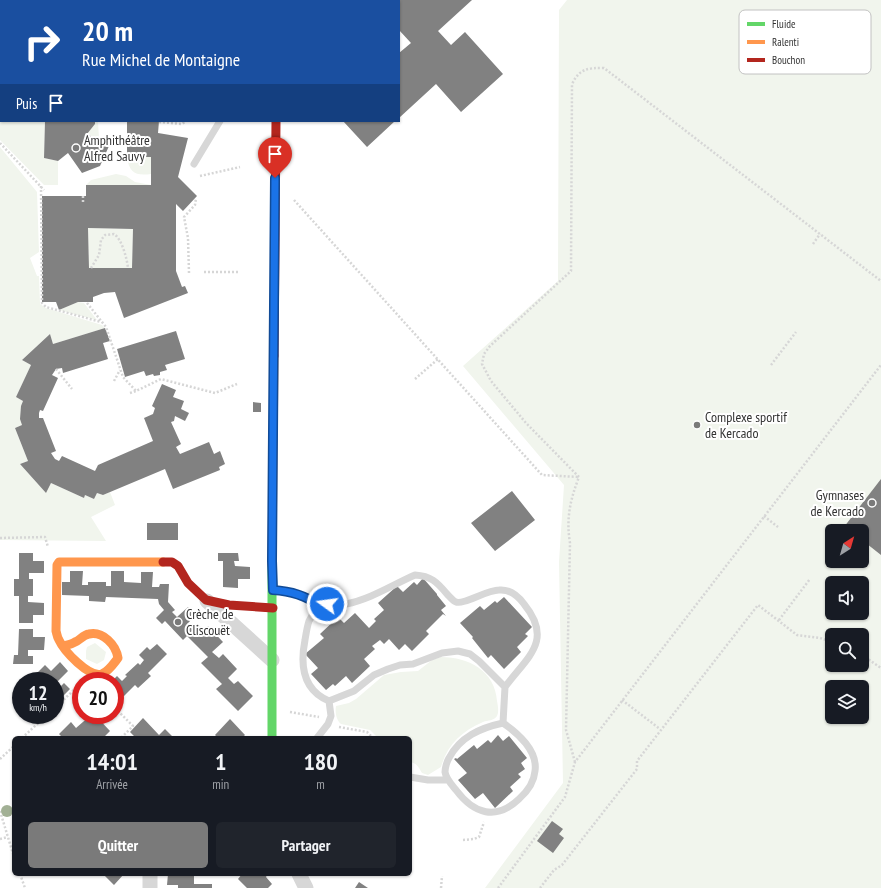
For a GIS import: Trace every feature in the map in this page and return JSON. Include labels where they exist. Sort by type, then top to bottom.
[{"type":"street","points":[[272,736],[276,122]]},
{"type":"street","points":[[64,646],[89,634],[94,634],[104,638],[114,645],[118,653],[118,658],[104,673],[91,673],[64,646],[58,640],[56,632],[57,565],[59,562],[172,562],[176,563],[188,582],[206,600],[272,660]]},
{"type":"street","points":[[206,600],[224,604],[273,608]]},
{"type":"street","points":[[150,876],[150,888]]},
{"type":"street","points":[[300,876],[306,888]]},
{"type":"lane","points":[[194,164],[219,122]]},
{"type":"lane","points":[[273,590],[294,593],[309,599],[318,605],[344,604],[358,601],[381,592],[415,574],[426,575],[434,580],[457,603],[463,603],[488,592],[500,589],[511,592],[522,601],[532,614],[537,626],[537,641],[534,651],[505,687],[503,723]]},
{"type":"lane","points":[[318,605],[308,623],[302,664],[306,679],[312,690],[321,697],[329,700],[354,691],[374,675],[388,668],[414,664],[442,653],[458,651],[470,654],[505,687]]},
{"type":"lane","points":[[319,736],[329,722],[331,716],[329,700]]},
{"type":"lane","points":[[503,723],[515,731],[524,741],[532,754],[536,766],[534,780],[527,792],[504,810],[492,814],[486,813],[471,805],[459,794],[448,780],[445,772],[447,761],[454,748],[473,733],[493,725],[503,723]]},
{"type":"lane","points":[[412,777],[428,780],[448,780]]},
{"type":"path","points":[[579,477],[526,423],[491,381],[482,364],[484,354],[490,346],[571,271],[572,84],[575,78],[582,71],[589,68],[604,68],[881,281]]},
{"type":"path","points":[[159,122],[182,124],[185,122]]},
{"type":"path","points":[[106,134],[109,138]]},
{"type":"path","points":[[0,143],[44,190]]},
{"type":"path","points":[[194,177],[240,167]]},
{"type":"path","points":[[41,186],[41,301],[43,305],[102,322]]},
{"type":"path","points":[[275,192],[291,196],[542,475],[579,477]]},
{"type":"path","points":[[83,196],[83,202]]},
{"type":"path","points":[[189,273],[188,238],[184,217],[195,206],[196,198]]},
{"type":"path","points":[[91,268],[99,256],[102,238],[105,234],[114,234],[120,241],[128,262],[128,268]]},
{"type":"path","points":[[813,244],[820,234]]},
{"type":"path","points":[[204,272],[239,272]]},
{"type":"path","points":[[87,303],[106,327],[124,377],[136,391]]},
{"type":"path","points":[[770,365],[796,332]]},
{"type":"path","points":[[415,379],[438,359]]},
{"type":"path","points":[[498,888],[565,797],[575,762],[881,365]]},
{"type":"path","points":[[56,369],[72,388]]},
{"type":"path","points":[[114,381],[121,369]]},
{"type":"path","points":[[130,393],[161,379],[215,393],[237,384]]},
{"type":"path","points":[[575,762],[566,730],[570,544],[568,515],[579,477]]},
{"type":"path","points":[[764,516],[778,527]]},
{"type":"path","points":[[0,538],[45,537],[48,549],[59,562]]},
{"type":"path","points":[[779,621],[810,579]]},
{"type":"path","points":[[540,888],[554,870],[562,865],[637,769],[637,761],[660,729],[758,605],[797,635],[825,640]]},
{"type":"path","points":[[869,660],[881,668]]},
{"type":"path","points":[[64,700],[72,692]]},
{"type":"path","points":[[622,700],[660,729]]},
{"type":"path","points":[[272,708],[367,732],[371,736]]},
{"type":"path","points":[[124,717],[133,726],[124,736]]},
{"type":"path","points":[[24,736],[37,724]]},
{"type":"path","points":[[0,759],[12,748]]},
{"type":"path","points":[[0,811],[12,850]]},
{"type":"path","points":[[463,840],[479,837],[486,813]]},
{"type":"path","points":[[0,839],[8,837]]},
{"type":"path","points":[[21,876],[25,888]]},
{"type":"path","points":[[441,888],[442,876]]},
{"type":"shaded area","name":"Complexe sportif de Kercado","points":[[567,0],[881,0],[881,888],[485,888],[563,783],[559,562],[564,485],[463,366],[558,281],[559,10]]},
{"type":"shaded area","points":[[0,122],[45,122],[44,158],[58,161],[58,185],[44,185],[0,140]]},
{"type":"shaded area","points":[[95,122],[98,122],[99,139],[87,134]]},
{"type":"shaded area","points":[[0,147],[37,192],[39,252],[30,258],[37,276],[39,276],[40,304],[46,308],[102,325],[105,328],[53,344],[50,334],[22,360],[31,365],[16,397],[23,401],[21,407],[22,425],[15,428],[28,461],[20,464],[46,493],[51,483],[84,498],[85,495],[94,499],[97,493],[103,495],[110,492],[115,505],[91,517],[106,541],[0,540]]},
{"type":"shaded area","points":[[127,157],[151,157],[151,174],[137,174],[134,172],[129,167]]},
{"type":"shaded area","points":[[116,174],[126,176],[135,182],[151,185],[86,185],[91,180]]},
{"type":"shaded area","points":[[88,228],[133,229],[132,268],[89,268]]},
{"type":"shaded area","points":[[78,302],[84,303],[97,320],[59,310]]},
{"type":"shaded area","points":[[95,643],[106,652],[104,660],[97,664],[86,659],[87,647]]},
{"type":"shaded area","points":[[441,657],[451,658],[470,663],[479,668],[486,674],[495,690],[498,713],[494,719],[483,722],[462,734],[451,745],[441,767],[428,775],[422,773],[416,765],[412,763],[412,736],[376,736],[370,730],[341,724],[337,718],[336,706],[349,703],[356,699],[384,675],[418,671],[432,660]]},
{"type":"building","points":[[400,0],[472,0],[438,31],[451,45],[465,32],[503,74],[461,112],[436,84],[400,117],[400,52],[411,43],[400,31]]},
{"type":"building","name":"Amphithéâtre Alfred Sauvy","points":[[45,122],[95,122],[87,134],[109,146],[100,166],[82,173],[68,153],[58,161],[44,158]]},
{"type":"building","points":[[127,122],[159,122],[158,133],[188,138],[178,177],[197,196],[183,211],[176,204],[176,271],[182,287],[185,286],[188,293],[124,318],[115,292],[104,293],[93,297],[93,302],[78,302],[59,310],[56,302],[42,302],[42,196],[86,196],[86,185],[151,185],[151,157],[127,157]],"holes":[[[88,228],[133,229],[132,268],[89,268]]]},
{"type":"building","points":[[344,122],[394,122],[367,147]]},
{"type":"building","points":[[105,328],[110,341],[103,343],[108,359],[63,373],[62,368],[56,369],[52,375],[58,378],[43,411],[40,410],[39,418],[43,418],[56,451],[51,453],[55,459],[59,461],[62,456],[95,471],[98,465],[153,441],[144,418],[153,414],[155,408],[152,406],[162,384],[176,390],[173,397],[184,401],[181,409],[189,413],[185,421],[175,416],[174,421],[171,422],[181,444],[176,447],[180,454],[209,442],[214,454],[220,451],[225,464],[219,467],[220,470],[173,489],[165,469],[103,495],[97,493],[94,499],[85,495],[84,498],[51,483],[46,493],[20,464],[28,461],[15,428],[22,425],[20,419],[23,401],[16,397],[31,365],[22,360],[50,334],[53,344]]},
{"type":"building","points":[[176,331],[185,359],[165,365],[167,370],[160,372],[160,375],[154,376],[153,374],[146,376],[144,371],[125,377],[117,349]]},
{"type":"building","points":[[253,402],[261,403],[261,412],[253,412]]},
{"type":"building","name":"Gymnases de Kercado","points":[[881,479],[881,555],[869,546],[869,524],[846,524]]},
{"type":"building","points":[[512,491],[535,520],[495,551],[471,523]]},
{"type":"building","points":[[147,523],[178,523],[178,540],[147,540]]},
{"type":"building","points":[[19,553],[33,553],[33,561],[44,561],[44,573],[29,573],[29,579],[33,579],[33,596],[28,596],[28,602],[44,603],[44,615],[33,615],[33,623],[19,623],[19,596],[14,596],[14,579],[19,579]]},
{"type":"building","points":[[218,553],[238,553],[239,561],[234,561],[235,566],[250,567],[250,579],[238,579],[238,588],[223,587],[223,561],[218,561]]},
{"type":"building","points":[[70,571],[83,571],[82,585],[88,585],[88,582],[106,582],[106,586],[111,586],[111,571],[124,571],[124,582],[141,583],[141,572],[153,572],[152,587],[159,587],[160,584],[169,584],[168,602],[175,610],[172,612],[177,617],[188,607],[196,615],[187,624],[193,629],[198,624],[204,630],[208,626],[223,642],[212,652],[219,658],[223,654],[237,669],[228,678],[234,684],[238,681],[253,696],[238,711],[216,689],[222,684],[201,663],[208,657],[187,636],[183,640],[165,621],[162,624],[156,618],[164,610],[159,604],[158,599],[106,597],[105,602],[89,601],[89,596],[62,595],[62,582],[70,582]]},
{"type":"building","points":[[423,578],[446,606],[441,610],[446,616],[443,614],[426,631],[429,634],[412,651],[405,644],[399,650],[389,639],[384,644],[380,640],[372,646],[375,649],[364,659],[370,666],[352,683],[346,676],[335,686],[333,684],[326,690],[311,674],[318,668],[305,654],[324,638],[320,634],[338,617],[344,623],[355,613],[369,628],[376,621],[374,619],[384,610],[378,603],[397,586],[403,592],[414,582],[417,585]]},
{"type":"building","points":[[504,597],[532,627],[525,634],[528,636],[517,647],[521,652],[504,669],[491,655],[488,658],[472,638],[473,637],[460,623],[480,606],[484,610],[495,601],[497,603]]},
{"type":"building","points":[[19,629],[33,629],[33,637],[45,637],[44,650],[28,650],[28,656],[33,656],[33,664],[13,664],[14,655],[18,655]]},
{"type":"building","points":[[157,644],[167,654],[148,673],[151,676],[138,688],[135,685],[124,696],[124,679],[127,676],[125,675],[138,663],[140,665],[144,660],[139,655],[147,647],[150,650]]},
{"type":"building","points":[[60,662],[68,671],[64,675],[64,672],[38,672],[45,665],[51,671]]},
{"type":"building","points":[[64,683],[70,689],[64,695]]},
{"type":"building","points":[[143,718],[159,735],[165,729],[172,736],[134,736],[130,732]]},
{"type":"building","points":[[230,719],[245,735],[216,736],[215,735]]},
{"type":"building","points":[[71,722],[76,728],[81,724],[103,724],[110,731],[105,736],[61,736],[59,734]]},
{"type":"building","points":[[498,735],[503,741],[509,736],[527,758],[521,763],[525,769],[518,774],[521,777],[510,787],[513,791],[495,808],[483,793],[475,799],[458,780],[467,773],[454,759],[457,759],[474,745],[477,749],[488,740],[491,743]]},
{"type":"building","points":[[552,821],[563,829],[559,834],[564,838],[553,853],[537,841]]},
{"type":"building","points":[[105,876],[122,876],[114,885]]},
{"type":"building","points":[[168,876],[194,876],[194,884],[212,884],[212,888],[178,888],[178,885],[167,885]]},
{"type":"building","points":[[240,876],[266,876],[272,884],[268,888],[247,888],[238,879]]},
{"type":"building","points":[[359,882],[368,888],[355,888]]},
{"type":"traffic: fast","points":[[272,565],[272,736]]},
{"type":"traffic: slow","points":[[272,565],[274,356]]},
{"type":"traffic: slow","points":[[63,646],[74,643],[83,636],[94,634],[99,635],[104,637],[112,644],[118,658],[107,671],[102,674],[97,674],[84,668],[71,657],[62,645],[56,631],[57,565],[59,562],[163,562]]},
{"type":"traffic: jam","points":[[274,356],[276,122]]},
{"type":"traffic: jam","points":[[163,562],[172,562],[178,566],[188,583],[206,600],[229,605],[273,608]]},
{"type":"place","name":"Amphithéâtre Alfred Sauvy","points":[[76,148]]},
{"type":"place","name":"Complexe sportif de Kercado","points":[[697,425]]},
{"type":"place","name":"Gymnases de Kercado","points":[[872,503]]},
{"type":"place","name":"Crèche de Cliscouët","points":[[178,622]]},
{"type":"route","points":[[275,178],[273,590],[294,593],[315,602],[318,605],[327,604]]}]
